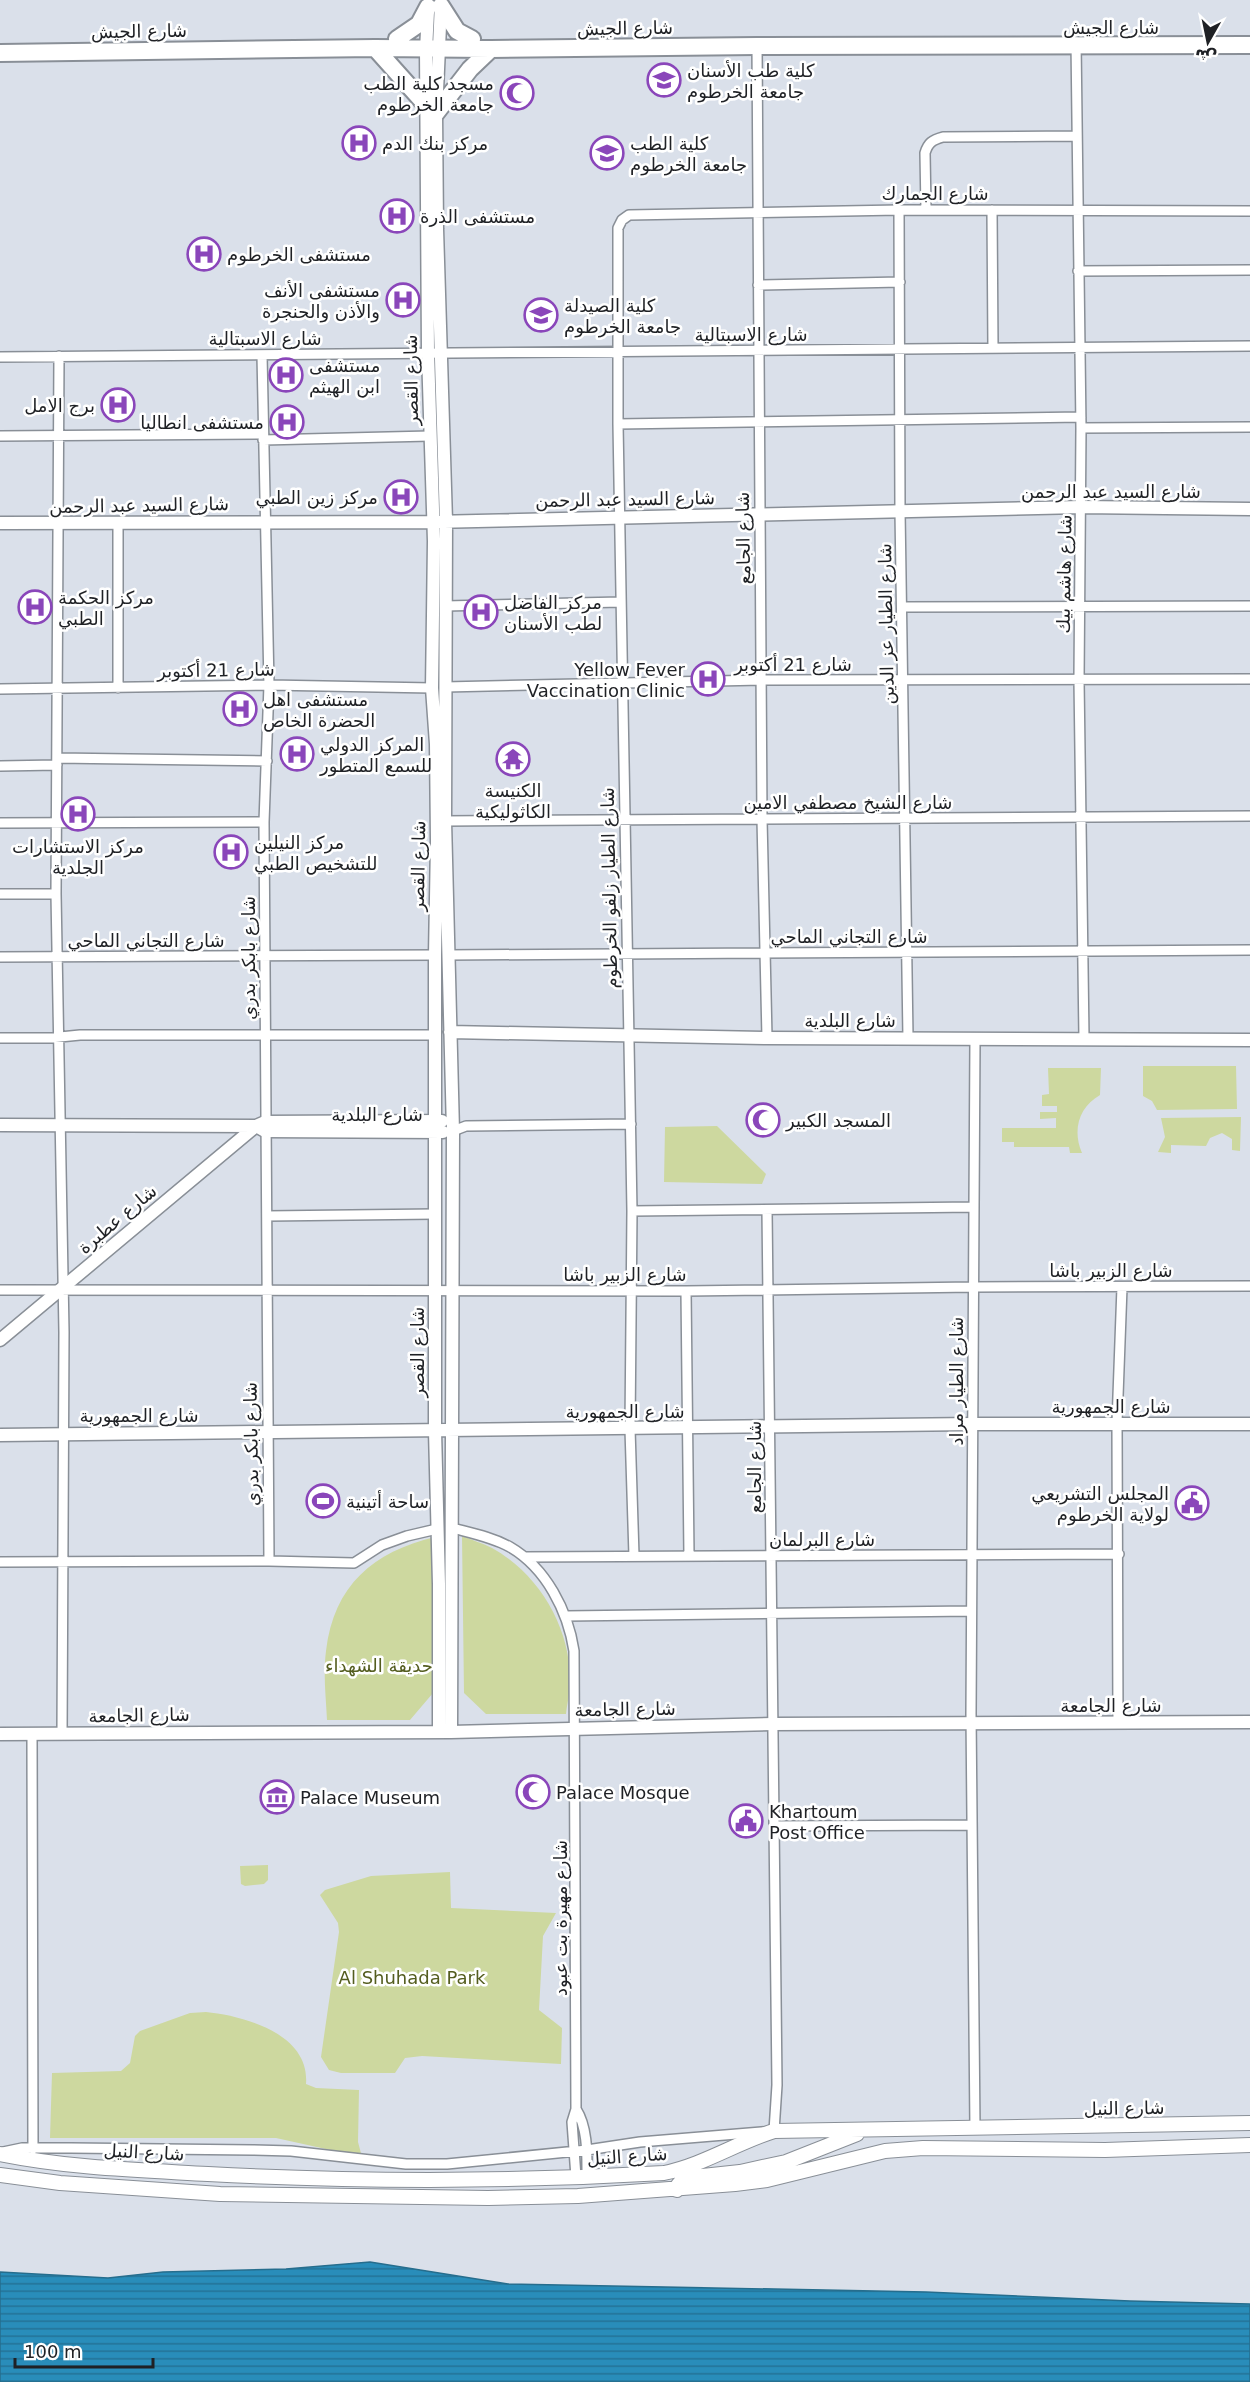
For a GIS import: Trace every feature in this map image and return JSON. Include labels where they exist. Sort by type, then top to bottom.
[{"type":"highway","points":[[397,39],[419,24],[435,3],[457,31],[472,39]]},
{"type":"highway","name":"شارع الجيش","points":[[1076,42],[1250,36]]},
{"type":"highway","name":"شارع الجيش","points":[[191,46],[397,39],[491,50],[757,42]]},
{"type":"highway","name":"شارع الجيش","points":[[0,53],[96,47],[375,48],[472,39],[1250,45]]},
{"type":"highway","name":"شارع الجيش","points":[[0,43],[96,47]]},
{"type":"highway","points":[[375,48],[431,109],[491,50]]},
{"type":"main road","name":"شارع القصر","points":[[435,3],[431,109],[434,353],[446,521],[445,606],[436,744],[437,841],[441,955],[450,1032],[453,1290],[452,1528],[445,1732]]},
{"type":"main road","name":"شارع القصر","points":[[434,353],[430,436],[434,609],[446,820],[441,955],[435,1035],[435,1431],[445,1732]]},
{"type":"main road","name":"شارع السيد عبد الرحمن","points":[[0,523],[433,522],[1081,507],[1250,509]]},
{"type":"main road","name":"شارع البلدية","points":[[450,1032],[767,1038],[1250,1040]]},
{"type":"main road","name":"شارع البلدية","points":[[0,1125],[452,1126]]},
{"type":"main road","name":"شارع عطبرة","points":[[0,1340],[262,1126]]},
{"type":"main road","name":"شارع الجمهورية","points":[[0,1436],[973,1424],[1250,1424]]},
{"type":"main road","name":"شارع الجامعة","points":[[0,1734],[445,1732],[773,1724],[1250,1722]]},
{"type":"main road","name":"شارع النيل","points":[[0,2153],[33,2155],[112,2168],[356,2181],[582,2177],[663,2173],[678,2170],[705,2161],[741,2142],[774,2131],[1143,2126],[1250,2122]]},
{"type":"main road","points":[[1137,2149],[1131,2145],[1131,2136],[1134,2131],[1143,2126]]},
{"type":"main road","points":[[677,2190],[680,2181],[684,2178],[740,2172],[786,2162],[868,2130]]},
{"type":"main road","name":"شارع النيل","points":[[0,2175],[22,2179],[284,2196],[430,2199],[583,2196],[677,2190],[767,2180],[885,2151],[923,2148],[1137,2149],[1250,2145]]},
{"type":"main road","points":[[22,2179],[33,2155]]},
{"type":"main road","points":[[582,2177],[583,2196]]},
{"type":"street","name":"شارع الجامع","points":[[757,42],[762,819],[767,1038]]},
{"type":"street","name":"شارع هاشم بيك","points":[[1076,42],[1081,417],[1079,680],[1084,1038]]},
{"type":"street","points":[[926,210],[925,153],[928,145],[934,139],[943,137],[1077,136]]},
{"type":"street","name":"شارع الجمارك","points":[[621,220],[629,215],[758,212],[1077,209],[1250,211]]},
{"type":"street","name":"شارع الطيار عز الدين","points":[[899,210],[900,511],[908,1038]]},
{"type":"street","points":[[992,210],[993,348]]},
{"type":"street","name":"شارع الطيار زلفو الخرطوم","points":[[621,220],[618,228],[617,352],[626,954],[631,1124],[630,1429],[634,1556]]},
{"type":"street","points":[[1078,271],[1250,270]]},
{"type":"street","points":[[758,285],[900,282]]},
{"type":"street","name":"شارع الاسبتالية","points":[[0,357],[1250,346]]},
{"type":"street","name":"شارع بابكر بدري","points":[[262,355],[269,685],[264,822],[266,1034],[262,1126],[267,1216],[269,1561]]},
{"type":"street","points":[[59,356],[56,524],[56,956],[64,1332],[62,1734]]},
{"type":"street","points":[[618,424],[1081,417]]},
{"type":"street","points":[[1081,428],[1250,427]]},
{"type":"street","points":[[0,436],[430,436]]},
{"type":"street","points":[[118,523],[118,688]]},
{"type":"street","points":[[445,606],[621,602]]},
{"type":"street","points":[[902,607],[1250,606]]},
{"type":"street","name":"شارع 21 أكتوبر","points":[[0,689],[269,685],[438,687],[762,680],[1250,679]]},
{"type":"street","points":[[0,766],[57,761],[267,761]]},
{"type":"street","name":"شارع الشيخ مصطفي الامين","points":[[446,820],[1250,816]]},
{"type":"street","points":[[0,823],[264,822]]},
{"type":"street","points":[[0,894],[56,894]]},
{"type":"street","name":"شارع التجاني الماحي","points":[[0,957],[1250,950]]},
{"type":"street","points":[[0,1038],[80,1035],[435,1035]]},
{"type":"street","name":"شارع الطيار مراد","points":[[975,1039],[971,1611],[975,2129]]},
{"type":"street","name":"شارع البلدية","points":[[452,1126],[631,1124]]},
{"type":"street","points":[[632,1212],[974,1206]]},
{"type":"street","name":"شارع الجامع","points":[[767,1210],[766,1291],[771,1427],[777,2085],[774,2131]]},
{"type":"street","points":[[267,1216],[435,1214]]},
{"type":"street","name":"شارع الزبير باشا","points":[[0,1290],[766,1291],[973,1287],[1250,1286]]},
{"type":"street","points":[[1118,1723],[1118,1423],[1122,1287]]},
{"type":"street","points":[[686,1291],[688,1556]]},
{"type":"street","points":[[452,1528],[508,1546],[525,1557]]},
{"type":"street","points":[[0,1562],[354,1563],[382,1545],[437,1529]]},
{"type":"street","name":"شارع البرلمان","points":[[525,1557],[1119,1554]]},
{"type":"street","name":"شارع مهيرة بت عبود","points":[[525,1557],[552,1590],[566,1616],[572,1632],[574,1651],[576,2109]]},
{"type":"street","points":[[566,1616],[971,1611]]},
{"type":"street","points":[[32,1735],[33,2155],[291,2151],[406,2164],[489,2161],[640,2142],[774,2131]]},
{"type":"street","points":[[775,1826],[971,1826]]},
{"type":"street","points":[[576,2109],[582,2121],[587,2150],[582,2177]]},
{"type":"street","points":[[576,2109],[572,2122],[574,2152],[582,2177]]},
{"type":"green space","points":[[1143,1066],[1236,1066],[1237,1109],[1157,1110],[1152,1101],[1143,1096]]},
{"type":"green space","points":[[1048,1068],[1101,1068],[1100,1095],[1087,1106],[1079,1120],[1078,1136],[1082,1153],[1070,1153],[1069,1147],[1014,1147],[1014,1142],[1002,1142],[1002,1128],[1056,1128],[1056,1118],[1040,1119],[1040,1112],[1057,1112],[1057,1106],[1042,1106],[1042,1095],[1049,1094]]},
{"type":"green space","points":[[1241,1117],[1240,1151],[1232,1150],[1232,1139],[1222,1133],[1210,1138],[1206,1146],[1171,1145],[1171,1153],[1158,1152],[1165,1137],[1161,1118]]},
{"type":"green space","points":[[717,1126],[766,1174],[762,1184],[664,1182],[665,1127]]},
{"type":"green space","name":"حديقة الشهداء","points":[[462,1536],[492,1548],[509,1559],[524,1572],[549,1604],[565,1642],[569,1662],[570,1686],[566,1714],[486,1714],[464,1693]]},
{"type":"green space","name":"حديقة الشهداء","points":[[435,1537],[433,1693],[410,1720],[327,1720],[326,1651],[330,1628],[348,1590],[375,1562],[413,1543]]},
{"type":"green space","points":[[268,1865],[268,1880],[264,1884],[245,1886],[241,1884],[240,1866]]},
{"type":"green space","name":"Al Shuhada Park","points":[[450,1872],[451,1908],[556,1913],[543,1936],[539,2010],[562,2028],[561,2064],[422,2056],[405,2058],[395,2073],[341,2073],[329,2070],[321,2057],[339,1932],[338,1923],[320,1895],[325,1890],[371,1876]]},
{"type":"green space","points":[[206,2012],[256,2023],[286,2040],[298,2052],[304,2067],[306,2084],[316,2088],[359,2090],[358,2142],[362,2157],[276,2138],[50,2138],[52,2073],[121,2071],[130,2063],[135,2036],[140,2031],[190,2013]]},
{"type":"water","points":[[370,2262],[508,2284],[926,2292],[1250,2304],[1250,2382],[0,2382],[0,2272],[108,2278],[163,2272],[286,2269]]},
{"type":"place","name":"كلية طب الأسنان جامعة الخرطوم","points":[[664,80]]},
{"type":"place","name":"مسجد كلية الطب جامعة الخرطوم","points":[[517,93]]},
{"type":"place","name":"مركز بنك الدم","points":[[359,143]]},
{"type":"place","name":"كلية الطب جامعة الخرطوم","points":[[607,153]]},
{"type":"place","name":"مستشفى الذرة","points":[[397,216]]},
{"type":"place","name":"مستشفى الخرطوم","points":[[204,254]]},
{"type":"place","name":"مستشفى الأنف والأذن والحنجرة","points":[[403,300]]},
{"type":"place","name":"كلية الصيدلة جامعة الخرطوم","points":[[541,315]]},
{"type":"place","name":"مستشفى ابن الهيثم","points":[[286,375]]},
{"type":"place","name":"برج الامل","points":[[118,405]]},
{"type":"place","name":"مستشفى انطاليا","points":[[287,422]]},
{"type":"place","name":"مركز زين الطبي","points":[[401,497]]},
{"type":"place","name":"مركز الحكمة الطبي","points":[[35,607]]},
{"type":"place","name":"مركز الفاضل لطب الأسنان","points":[[481,612]]},
{"type":"place","name":"Yellow Fever Vaccination Clinic","points":[[708,679]]},
{"type":"place","name":"مستشفى اهل الحضرة الخاص","points":[[240,709]]},
{"type":"place","name":"المركز الدولي للسمع المتطور","points":[[297,754]]},
{"type":"place","name":"الكنيسة الكاثوليكية","points":[[513,759]]},
{"type":"place","name":"مركز الاستشارات الجلدية","points":[[78,814]]},
{"type":"place","name":"مركز النيلين للتشخيص الطبي","points":[[231,852]]},
{"type":"place","name":"المسجد الكبير","points":[[763,1120]]},
{"type":"place","name":"ساحة أتينية","points":[[323,1501]]},
{"type":"place","name":"المجلس التشريعي لولاية الخرطوم","points":[[1192,1503]]},
{"type":"place","name":"Palace Mosque","points":[[533,1792]]},
{"type":"place","name":"Palace Museum","points":[[277,1797]]},
{"type":"place","name":"Khartoum Post Office","points":[[746,1821]]}]
